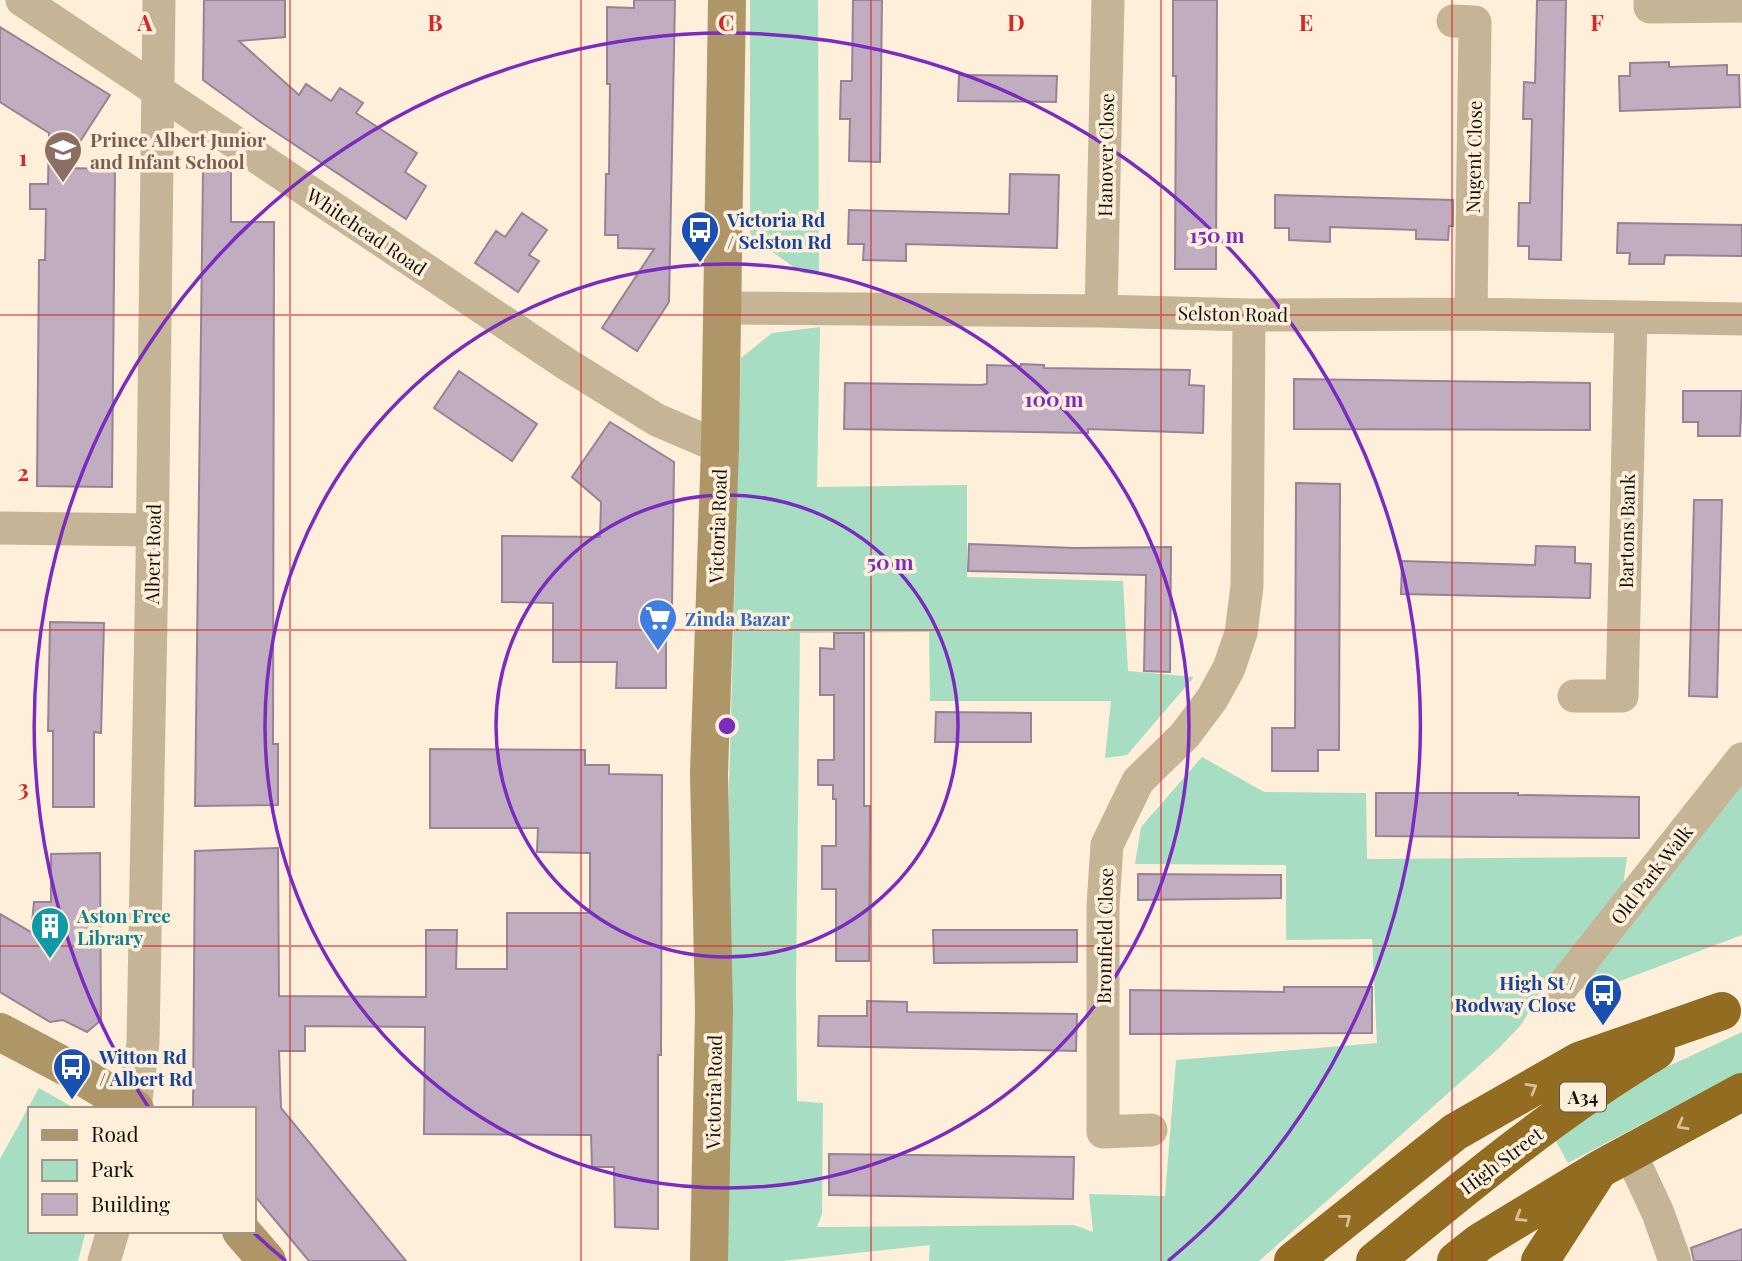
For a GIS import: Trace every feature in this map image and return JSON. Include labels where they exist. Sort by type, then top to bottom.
[{"type":"highway","points":[[1293,1261],[1455,1132],[1578,1061],[1732,1007]]},
{"type":"highway","name":"High Street","points":[[1375,1261],[1454,1196],[1599,1085],[1732,1007]]},
{"type":"highway","points":[[1456,1261],[1480,1242],[1615,1161],[1742,1092]]},
{"type":"highway","points":[[1540,1261],[1615,1161]]},
{"type":"street","name":"Whitehead Road","points":[[22,0],[568,365],[657,420],[720,447]]},
{"type":"street","name":"Albert Road","points":[[135,1107],[142,1042],[159,0]]},
{"type":"street","name":"Victoria Road","points":[[709,1261],[714,1011],[709,773],[720,447],[727,0]]},
{"type":"street","name":"Hanover Close","points":[[1101,311],[1108,0]]},
{"type":"street","points":[[1650,0],[1650,7],[1742,6]]},
{"type":"street","name":"Nugent Close","points":[[1453,21],[1475,22],[1471,314]]},
{"type":"street","name":"Selston Road","points":[[723,308],[1742,319]]},
{"type":"street","name":"Bromfield Close","points":[[1151,1130],[1103,1132],[1103,906],[1107,845],[1138,781],[1185,735],[1212,699],[1229,668],[1241,633],[1247,586],[1250,315]]},
{"type":"street","name":"Bartons Bank","points":[[1574,696],[1622,696],[1631,317]]},
{"type":"street","points":[[0,528],[152,530]]},
{"type":"street","name":"Old Park Walk","points":[[1561,988],[1742,759]]},
{"type":"street","points":[[0,1032],[72,1070],[133,1107]]},
{"type":"street","points":[[1615,1161],[1658,1213],[1675,1261]]},
{"type":"street","points":[[104,1261],[112,1233]]},
{"type":"street","points":[[243,1233],[267,1261]]},
{"type":"green space","points":[[750,0],[818,0],[819,275],[802,273],[750,236]]},
{"type":"green space","points":[[820,327],[817,487],[967,485],[967,577],[1123,581],[1128,671],[1194,677],[1127,755],[1105,758],[1111,701],[930,701],[929,632],[800,633],[797,1101],[823,1103],[822,1214],[817,1227],[1074,1225],[1093,1232],[1089,1194],[1165,1196],[1176,1060],[1377,1043],[1372,939],[1286,940],[1286,865],[1135,864],[1141,827],[1202,757],[1264,792],[1366,793],[1367,859],[1627,857],[1623,886],[1563,969],[1538,996],[1521,1025],[1499,1048],[1259,1261],[929,1261],[930,1245],[783,1261],[722,1261],[726,1244],[729,787],[741,358],[772,333]]},
{"type":"green space","points":[[1742,783],[1742,935],[1615,983],[1577,990]]},
{"type":"green space","points":[[1742,1032],[1742,1074],[1568,1163],[1554,1138],[1656,1072]]},
{"type":"green space","points":[[39,1088],[72,1107],[29,1107]]},
{"type":"green space","points":[[28,1108],[28,1233],[85,1233],[78,1261],[0,1261],[0,1159]]},
{"type":"building","points":[[204,0],[285,0],[285,37],[239,41],[299,95],[306,84],[331,101],[340,88],[363,103],[356,113],[417,153],[405,172],[426,186],[406,219],[262,123],[203,80]]},
{"type":"building","points":[[634,0],[675,0],[669,302],[637,351],[602,328],[654,249],[618,248],[618,235],[605,235],[610,84],[607,84],[607,7],[634,8]]},
{"type":"building","points":[[853,0],[882,0],[880,162],[849,161],[850,119],[840,119],[841,81],[852,81]]},
{"type":"building","points":[[1173,0],[1217,0],[1216,269],[1175,269],[1176,76],[1173,76]]},
{"type":"building","points":[[1537,0],[1566,0],[1561,260],[1529,259],[1529,246],[1518,246],[1519,203],[1530,203],[1532,119],[1523,119],[1524,82],[1535,83]]},
{"type":"building","points":[[0,27],[110,95],[63,168],[115,169],[112,487],[37,486],[39,260],[45,260],[46,209],[30,209],[30,184],[48,184],[49,133],[0,102]]},
{"type":"building","points":[[1669,62],[1669,67],[1727,65],[1727,75],[1739,75],[1740,107],[1620,111],[1619,76],[1630,76],[1630,63]]},
{"type":"building","points":[[959,75],[1057,76],[1056,102],[958,101]]},
{"type":"building","points":[[203,171],[231,171],[231,222],[274,222],[273,744],[278,744],[278,805],[195,806]]},
{"type":"building","points":[[1010,174],[1059,175],[1057,248],[906,244],[906,261],[863,260],[864,244],[848,244],[849,210],[1009,214]]},
{"type":"building","points":[[1275,195],[1453,200],[1453,226],[1449,226],[1448,240],[1416,239],[1416,230],[1330,227],[1330,242],[1289,240],[1289,228],[1275,228]]},
{"type":"building","points":[[522,213],[547,230],[529,255],[539,261],[518,292],[475,263],[496,231],[505,237]]},
{"type":"building","points":[[1618,223],[1742,225],[1742,256],[1665,255],[1664,264],[1629,264],[1630,253],[1617,253]]},
{"type":"building","points":[[987,365],[1044,365],[1044,368],[1190,370],[1189,385],[1204,386],[1203,433],[1088,429],[1088,433],[844,429],[845,383],[981,385],[987,384]]},
{"type":"building","points":[[459,371],[537,424],[512,461],[434,408]]},
{"type":"building","points":[[1294,379],[1590,383],[1590,430],[1294,429]]},
{"type":"building","points":[[1683,391],[1742,391],[1740,436],[1698,436],[1698,422],[1683,422]]},
{"type":"building","points":[[610,422],[674,462],[672,606],[666,605],[666,688],[616,688],[617,662],[553,662],[553,603],[502,602],[502,536],[600,537],[601,502],[572,477]]},
{"type":"building","points":[[1296,483],[1340,484],[1339,750],[1318,750],[1318,771],[1272,771],[1272,728],[1295,728]]},
{"type":"building","points":[[1694,500],[1722,500],[1717,697],[1689,696]]},
{"type":"building","points":[[969,544],[1074,548],[1171,547],[1170,672],[1144,671],[1146,575],[968,571]]},
{"type":"building","points":[[1536,546],[1575,547],[1575,563],[1591,564],[1590,598],[1401,594],[1402,561],[1535,565]]},
{"type":"building","points":[[50,622],[104,623],[101,733],[94,732],[94,807],[53,807],[53,731],[48,731]]},
{"type":"building","points":[[834,633],[864,633],[864,806],[870,806],[869,961],[836,961],[836,889],[822,889],[822,846],[836,846],[836,799],[833,799],[833,785],[818,785],[818,760],[834,760],[834,695],[820,695],[820,648],[834,649]]},
{"type":"building","points":[[936,712],[1031,713],[1031,742],[935,742]]},
{"type":"building","points":[[430,749],[585,750],[585,765],[609,765],[609,774],[662,775],[658,1229],[615,1227],[614,1167],[592,1167],[591,1135],[424,1134],[425,1027],[305,1026],[305,1051],[279,1051],[281,1108],[406,1261],[309,1261],[256,1197],[256,1107],[193,1107],[195,851],[278,848],[279,996],[426,997],[426,930],[457,930],[456,969],[507,969],[507,913],[590,913],[590,853],[537,852],[538,828],[430,828]]},
{"type":"building","points":[[1376,793],[1518,793],[1639,797],[1639,838],[1376,836]]},
{"type":"building","name":"Aston Free Library","points":[[100,853],[101,1020],[87,1032],[63,1020],[50,1022],[0,992],[0,914],[31,932],[34,902],[51,902],[51,854]]},
{"type":"building","points":[[1138,874],[1281,875],[1281,898],[1138,900]]},
{"type":"building","points":[[933,930],[1077,930],[1077,962],[934,963]]},
{"type":"building","points":[[1284,987],[1372,987],[1372,1033],[1130,1034],[1130,990],[1284,992]]},
{"type":"building","points":[[867,1001],[907,1002],[907,1012],[1077,1014],[1076,1051],[818,1046],[819,1016],[867,1016]]},
{"type":"building","points":[[829,1154],[1074,1157],[1073,1199],[829,1195]]},
{"type":"building","points":[[1742,1229],[1742,1261],[1694,1261],[1691,1248]]},
{"type":"place","name":"Prince Albert Junior and Infant School","points":[[63,184]]},
{"type":"place","name":"Victoria Rd / Selston Rd","points":[[700,264]]},
{"type":"place","name":"Zinda Bazar","points":[[658,652]]},
{"type":"place","name":"Aston Free Library","points":[[50,960]]},
{"type":"place","name":"High St / Rodway Close","points":[[1603,1027]]},
{"type":"place","name":"Witton Rd / Albert Rd","points":[[72,1101]]}]
